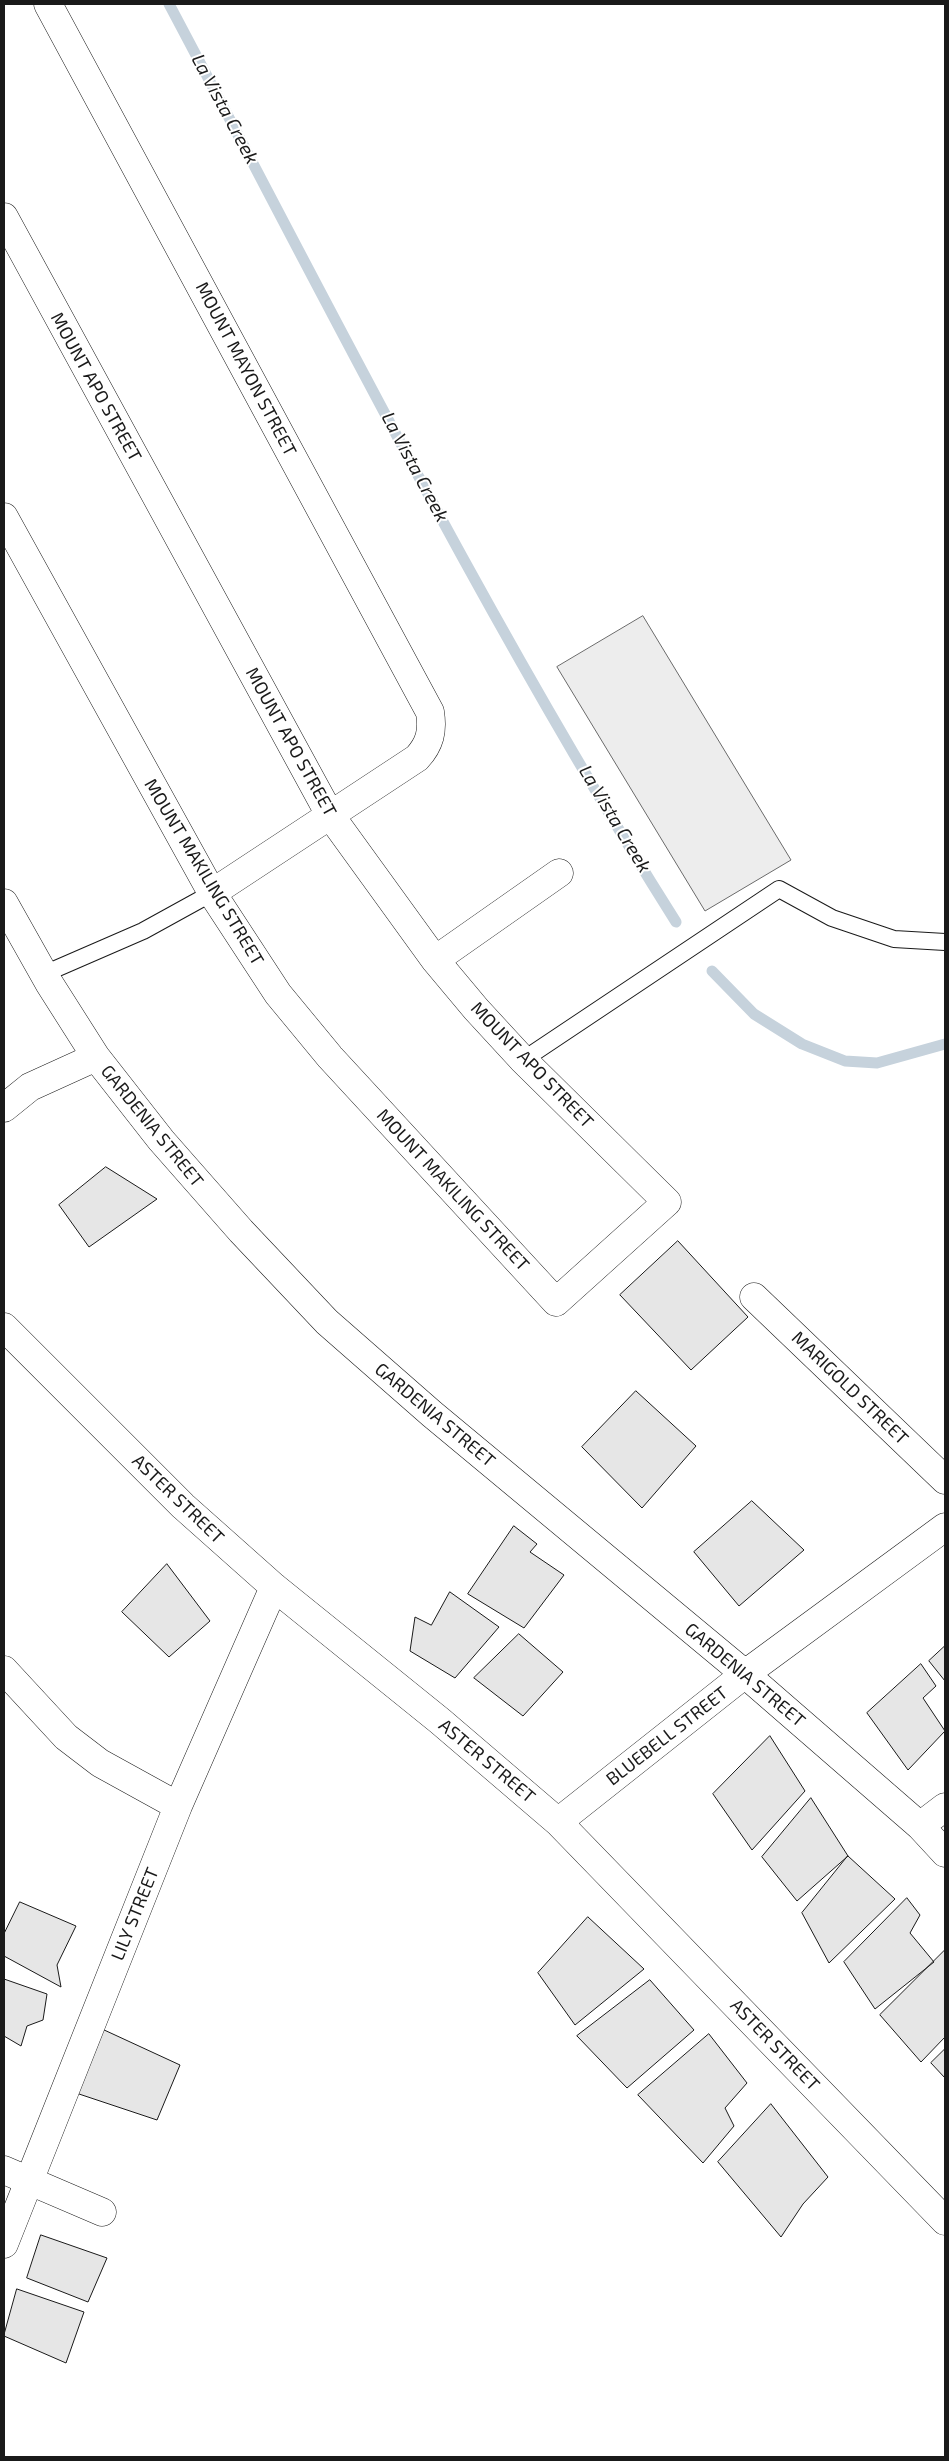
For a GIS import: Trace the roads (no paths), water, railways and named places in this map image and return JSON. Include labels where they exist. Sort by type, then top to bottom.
[{"type":"street","name":"MOUNT MAYON STREET","points":[[48,4],[425,700],[432,725],[430,738],[424,750],[416,758],[330,815]]},
{"type":"street","name":"MOUNT APO STREET","points":[[4,217],[330,815],[435,960],[523,1060],[667,1202]]},
{"type":"street","name":"MOUNT MAKILING STREET","points":[[4,517],[212,893],[278,994],[330,1057],[556,1302],[667,1202]]},
{"type":"street","points":[[212,893],[330,815]]},
{"type":"street","points":[[435,960],[559,873]]},
{"type":"street","name":"GARDENIA STREET","points":[[4,904],[44,974],[96,1057],[161,1140],[241,1231],[327,1322],[432,1414],[745,1674],[920,1826],[945,1853]]},
{"type":"street","points":[[4,1108],[30,1087],[96,1057]]},
{"type":"street","name":"MARIGOLD STREET","points":[[754,1297],[945,1480]]},
{"type":"street","name":"ASTER STREET","points":[[4,1327],[183,1506],[274,1587],[440,1721],[558,1822],[945,2221]]},
{"type":"street","name":"BLUEBELL STREET","points":[[558,1822],[745,1674],[945,1527]]},
{"type":"street","name":"LILY STREET","points":[[4,2244],[178,1806],[274,1587]]},
{"type":"street","points":[[4,1670],[66,1737],[100,1762],[178,1806]]},
{"type":"street","points":[[920,1826],[945,1807]]},
{"type":"street","points":[[4,2170],[102,2212]]},
{"type":"lane","points":[[523,1060],[779,888],[832,918],[894,939],[945,942]]},
{"type":"lane","points":[[44,974],[143,931],[212,893]]},
{"type":"waterway","name":"La Vista Creek","points":[[169,4],[352,352],[477,583],[607,810],[676,922]]},
{"type":"waterway","name":"La Vista Creek","points":[[712,971],[754,1014],[802,1044],[845,1061],[877,1063],[945,1044]]}]
